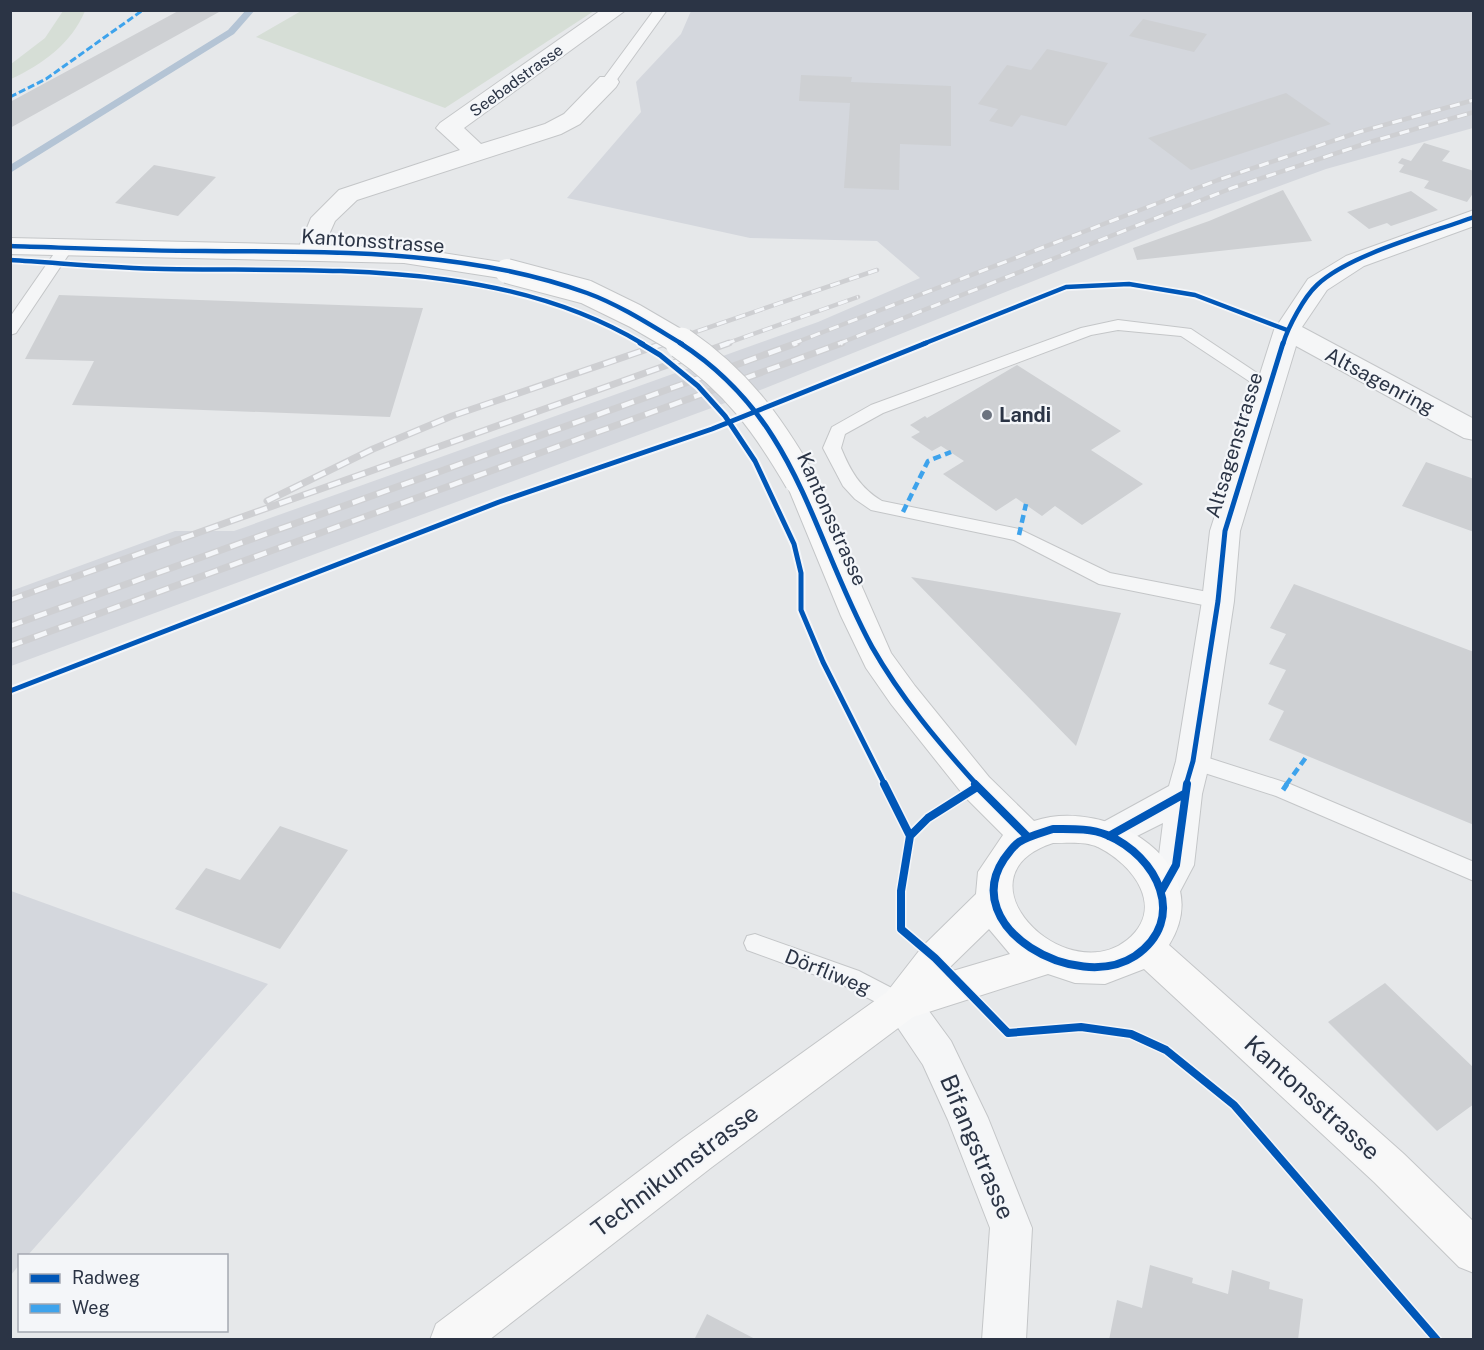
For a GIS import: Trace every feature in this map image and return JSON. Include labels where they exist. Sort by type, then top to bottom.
[{"type":"main road","name":"Kantonsstrasse","points":[[10,246],[404,255],[507,271],[584,291],[684,344],[727,378],[775,438],[800,480],[857,616],[878,658],[903,695],[977,787],[1028,837]]},
{"type":"main road","points":[[1053,829],[1081,829],[1108,836],[1142,858],[1155,873],[1162,890],[1164,911],[1159,931],[1147,948],[1124,962],[1096,968],[1065,965],[1045,959],[1013,935],[1001,917],[995,898],[995,880],[1000,863],[1012,848],[1028,837],[1053,829]]},
{"type":"main road","name":"Technikumstrasse","points":[[452,1340],[697,1153],[901,1004],[935,958],[995,898]]},
{"type":"main road","name":"Kantonsstrasse","points":[[1147,948],[1380,1160],[1473,1252]]},
{"type":"main road","name":"Technikumstrasse","points":[[901,1004],[1045,959]]},
{"type":"street","name":"Seebadstrasse","points":[[476,153],[461,136],[448,128],[616,10]]},
{"type":"street","points":[[310,252],[324,218],[348,195],[564,124],[608,82]]},
{"type":"street","name":"Altsagenstrasse","points":[[1162,890],[1176,865],[1218,601],[1225,531],[1287,330],[1317,285],[1355,261],[1473,217]]},
{"type":"street","name":"Altsagenring","points":[[1287,330],[1473,431]]},
{"type":"street","points":[[1108,836],[1189,778]]},
{"type":"street","name":"Bifangstrasse","points":[[901,1004],[937,1053],[968,1118],[1011,1228],[1004,1340]]},
{"type":"lane","points":[[608,82],[662,10]]},
{"type":"lane","points":[[10,330],[64,248]]},
{"type":"lane","points":[[1218,601],[1106,579],[1019,535],[877,507],[861,498],[844,477],[832,448],[838,431],[877,409],[1087,331],[1118,325],[1185,332],[1270,387]]},
{"type":"lane","points":[[1189,778],[1283,790],[1473,872]]},
{"type":"lane","name":"Dörfliweg","points":[[755,944],[851,978],[901,1004]]},
{"type":"shaded area","points":[[63,11],[85,11],[72,33],[55,52],[34,67],[11,79],[11,64],[45,38]]},
{"type":"shaded area","points":[[301,11],[594,11],[445,108],[256,37]]},
{"type":"shaded area","points":[[691,11],[1473,11],[1473,128],[1326,169],[1181,222],[763,389],[11,666],[11,591],[175,531],[234,531],[818,322],[920,278],[877,241],[750,238],[567,198],[641,112],[636,82],[681,34]]},
{"type":"shaded area","points":[[11,891],[268,984],[29,1254],[18,1254],[18,1266],[11,1275]]},
{"type":"building","points":[[180,10],[219,12],[10,128],[10,102]]},
{"type":"building","points":[[1143,19],[1207,34],[1194,52],[1129,36]]},
{"type":"building","points":[[1047,49],[1108,63],[1066,126],[1021,115],[1012,127],[989,121],[998,109],[978,104],[1007,65],[1031,70]]},
{"type":"building","points":[[801,75],[852,77],[851,82],[951,86],[951,146],[900,144],[899,190],[844,188],[850,103],[799,101]]},
{"type":"building","points":[[1286,93],[1331,124],[1191,170],[1148,138]]},
{"type":"building","points":[[1424,143],[1450,151],[1442,161],[1474,171],[1474,192],[1467,202],[1424,188],[1429,181],[1399,172],[1404,165],[1398,163],[1402,158],[1411,161]]},
{"type":"building","points":[[154,165],[216,177],[178,216],[115,203]]},
{"type":"building","points":[[1283,190],[1312,241],[1137,260],[1133,248],[1209,221]]},
{"type":"building","points":[[1411,191],[1438,210],[1391,226],[1387,223],[1369,229],[1347,212]]},
{"type":"building","points":[[59,295],[423,308],[390,417],[72,405],[94,361],[25,359]]},
{"type":"building","points":[[1017,365],[1121,431],[1091,450],[1143,484],[1082,525],[1055,506],[1042,516],[1016,498],[996,511],[943,474],[964,461],[941,446],[932,451],[911,437],[920,432],[910,425],[925,416],[927,418]]},
{"type":"building","points":[[1426,462],[1474,479],[1474,532],[1402,506]]},
{"type":"building","points":[[911,577],[1121,613],[1076,746]]},
{"type":"building","points":[[1294,584],[1474,652],[1474,825],[1269,740],[1284,711],[1268,704],[1286,670],[1269,664],[1286,634],[1270,628]]},
{"type":"building","points":[[280,826],[348,850],[280,949],[175,909],[206,868],[240,880]]},
{"type":"building","points":[[1385,983],[1474,1068],[1474,1104],[1437,1131],[1328,1022]]},
{"type":"building","points":[[1150,1265],[1193,1278],[1192,1283],[1228,1294],[1232,1270],[1270,1282],[1269,1289],[1303,1299],[1298,1340],[1109,1340],[1117,1300],[1142,1308]]},
{"type":"building","points":[[707,1314],[757,1340],[694,1340]]},
{"type":"waterway","points":[[10,170],[231,32],[251,10]]},
{"type":"railway","points":[[792,344],[1218,180],[1359,132],[1474,100]]},
{"type":"railway","points":[[838,344],[1232,188],[1370,142],[1474,112]]},
{"type":"railway","points":[[660,344],[877,270]]},
{"type":"railway","points":[[725,344],[858,297]]},
{"type":"railway","points":[[267,501],[373,449],[452,416],[665,343]]},
{"type":"railway","points":[[10,600],[729,343]]},
{"type":"railway","points":[[10,626],[797,343]]},
{"type":"railway","points":[[10,646],[842,343]]},
{"type":"marked path","points":[[10,97],[46,79],[143,10]]},
{"type":"marked path","points":[[903,512],[928,461],[951,452]]},
{"type":"marked path","points":[[1019,535],[1026,504]]},
{"type":"marked path","points":[[1283,790],[1307,756]]},
{"type":"cycle path","points":[[1162,890],[1176,865],[1184,794],[1193,761],[1218,601],[1225,531],[1287,330],[1317,285],[1355,261],[1474,217]]},
{"type":"cycle path","points":[[10,246],[336,253],[435,260],[533,277],[581,291],[603,300],[662,332],[721,374],[769,428],[804,490],[857,616],[890,676],[910,706],[955,761],[1028,837]]},
{"type":"cycle path","points":[[10,260],[163,269],[289,269],[382,273],[499,288],[565,307],[622,332],[660,355],[698,386],[725,416],[755,461],[794,544],[801,573],[801,610],[823,662],[910,836],[901,891],[901,929],[935,958],[1008,1033],[1081,1027],[1131,1034],[1166,1050],[1234,1105],[1437,1340]]},
{"type":"cycle path","points":[[10,691],[499,502],[712,429],[1066,287],[1129,284],[1195,295],[1287,330]]},
{"type":"cycle path","points":[[910,836],[928,818],[977,787]]},
{"type":"cycle path","points":[[1109,836],[1184,794]]},
{"type":"cycle path","points":[[1053,829],[1090,831],[1111,837],[1143,861],[1155,876],[1162,893],[1164,910],[1160,927],[1150,943],[1133,957],[1105,967],[1075,967],[1046,957],[1022,942],[1003,921],[994,897],[996,872],[1016,844],[1053,829]]},
{"type":"place","name":"Landi","points":[[987,415]]}]
